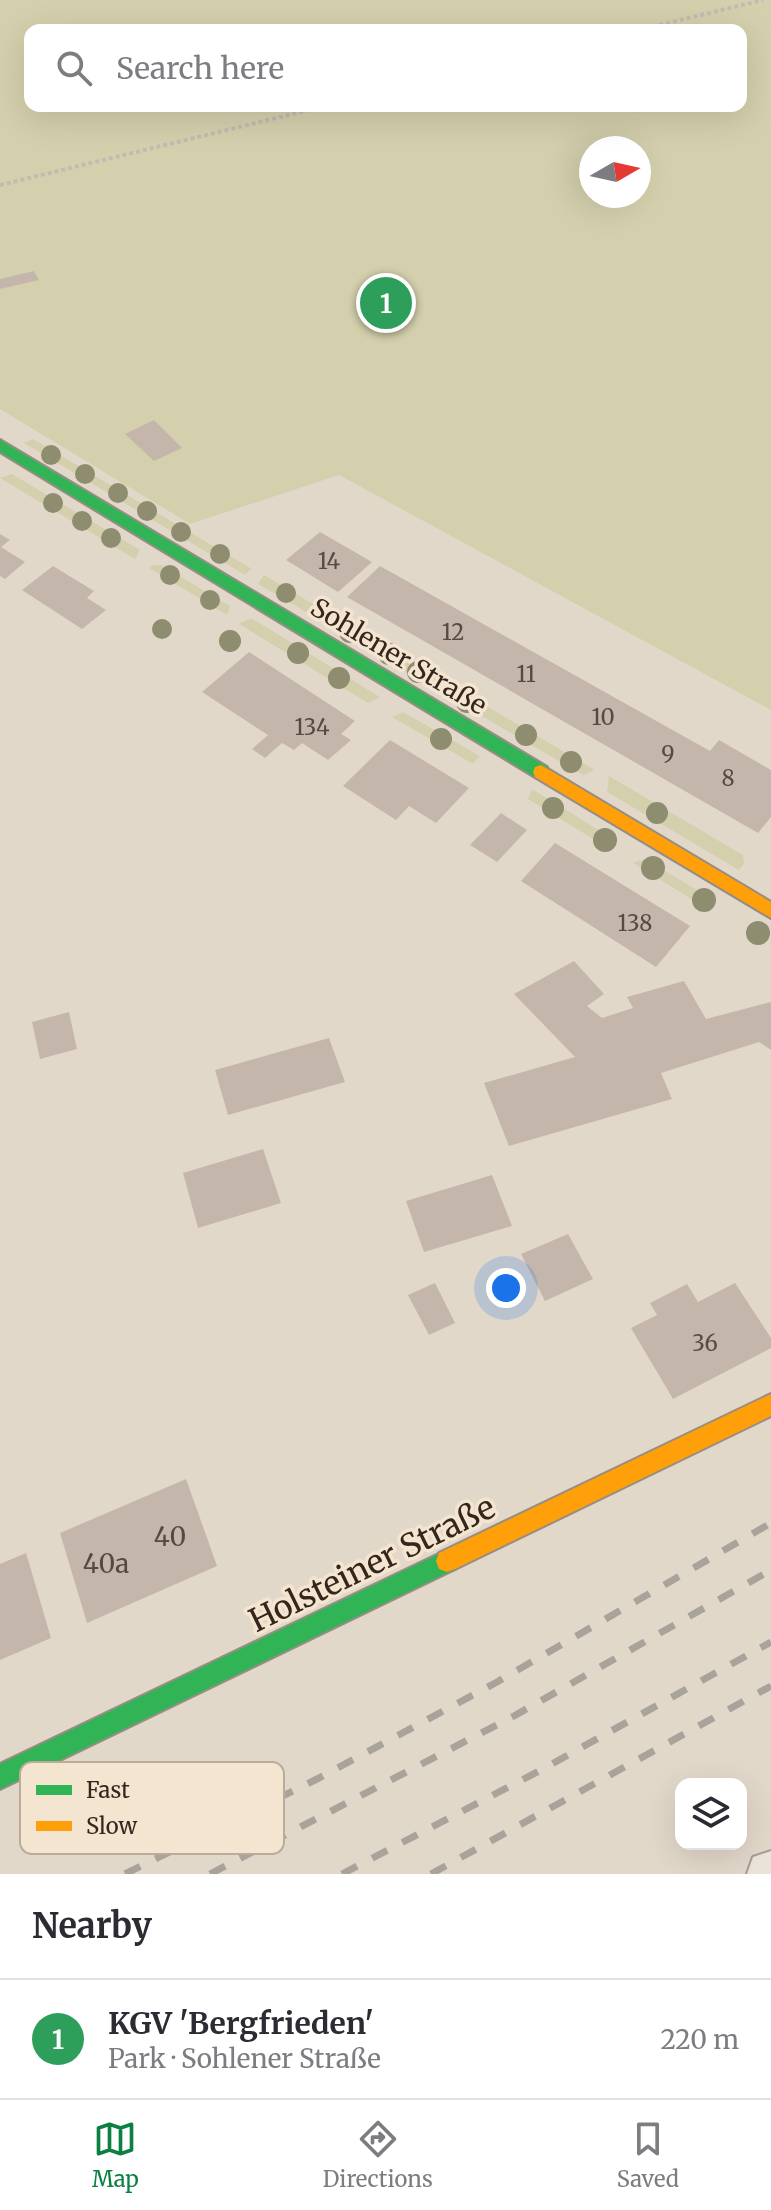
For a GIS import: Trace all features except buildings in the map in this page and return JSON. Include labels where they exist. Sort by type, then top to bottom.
[{"type":"street","name":"Sohlener Straße","points":[[0,445],[771,911]]},
{"type":"street","name":"Holsteiner Straße","points":[[31,1762],[771,1405]]},
{"type":"street","name":"Holsteiner Straße","points":[[0,1777],[20,1767]]},
{"type":"path","points":[[664,24],[763,0]]},
{"type":"path","points":[[0,185],[301,112]]},
{"type":"shaded area","points":[[0,0],[771,0],[771,710],[339,475],[190,524],[0,409]]},
{"type":"shaded area","points":[[33,439],[252,569],[245,575],[24,443]]},
{"type":"shaded area","points":[[12,474],[140,550],[135,559],[0,478]]},
{"type":"shaded area","points":[[161,565],[230,606],[227,615],[149,568]]},
{"type":"shaded area","points":[[264,575],[318,607],[308,613],[258,584]]},
{"type":"shaded area","points":[[329,613],[440,680],[427,685],[324,623]]},
{"type":"shaded area","points":[[251,618],[380,697],[368,703],[239,624]]},
{"type":"shaded area","points":[[461,691],[595,770],[583,775],[451,698]]},
{"type":"shaded area","points":[[403,712],[480,756],[473,764],[392,717]]},
{"type":"shaded area","points":[[609,776],[743,855],[744,864],[739,870],[607,792]]},
{"type":"shaded area","points":[[532,789],[613,839],[611,850],[528,799]]},
{"type":"shaded area","points":[[645,859],[712,899],[711,911],[633,863]]},
{"type":"railway","points":[[284,1795],[497,1682],[771,1523]]},
{"type":"railway","points":[[284,1836],[514,1716],[771,1570]]},
{"type":"railway","points":[[342,1874],[541,1770],[771,1642]]},
{"type":"railway","points":[[431,1874],[771,1686]]},
{"type":"railway","points":[[125,1874],[165,1854]]},
{"type":"railway","points":[[210,1874],[248,1854]]},
{"type":"traffic: fast","points":[[0,445],[541,772]]},
{"type":"traffic: fast","points":[[31,1762],[447,1561]]},
{"type":"traffic: fast","points":[[0,1777],[20,1767]]},
{"type":"traffic: slow","points":[[541,772],[771,911]]},
{"type":"traffic: slow","points":[[447,1561],[771,1405]]},
{"type":"place","name":"KGV 'Bergfrieden'","points":[[386,303]]}]
